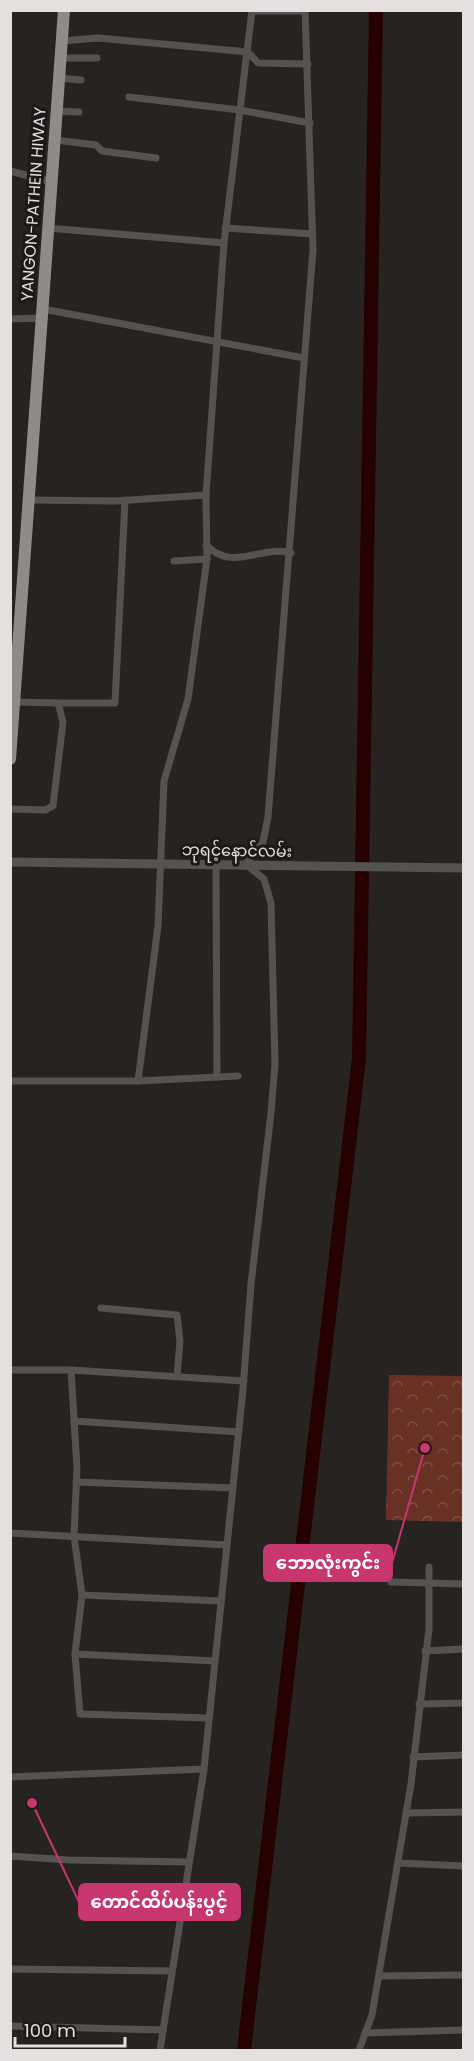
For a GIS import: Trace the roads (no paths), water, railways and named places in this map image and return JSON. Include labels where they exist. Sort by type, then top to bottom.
[{"type":"highway","name":"YANGON-PATHEIN HIWAY","points":[[10,759],[64,10]]},
{"type":"street","points":[[138,1081],[158,926],[164,781],[188,699],[207,559],[206,495],[225,228],[252,11],[306,11],[313,234],[291,553],[268,817],[263,842],[248,866],[264,879],[271,903],[275,1064],[204,1769],[160,2050]]},
{"type":"street","points":[[62,41],[98,38],[248,52],[258,63],[308,64]]},
{"type":"street","points":[[60,58],[97,58]]},
{"type":"street","points":[[59,78],[81,80]]},
{"type":"street","points":[[129,97],[240,110],[310,123]]},
{"type":"street","points":[[57,111],[79,112]]},
{"type":"street","points":[[54,140],[96,145],[102,151],[134,157],[156,158]]},
{"type":"street","points":[[10,171],[52,182]]},
{"type":"street","points":[[48,228],[224,243]]},
{"type":"street","points":[[225,228],[313,234]]},
{"type":"street","points":[[10,319],[42,314],[304,358]]},
{"type":"street","points":[[29,500],[125,500],[206,495]]},
{"type":"street","points":[[15,702],[115,703],[125,500]]},
{"type":"street","points":[[206,544],[221,556],[252,556],[279,551],[291,553]]},
{"type":"street","points":[[174,561],[207,559]]},
{"type":"street","points":[[10,809],[45,810],[53,806],[63,722],[58,703]]},
{"type":"street","name":"ဘုရင့်နောင်လမ်း","points":[[10,862],[464,868]]},
{"type":"street","points":[[216,865],[217,1077]]},
{"type":"street","points":[[10,1082],[138,1081],[238,1076]]},
{"type":"street","points":[[101,1308],[177,1316],[180,1341],[177,1376]]},
{"type":"street","points":[[10,1370],[71,1370],[244,1381]]},
{"type":"street","points":[[71,1370],[76,1482],[74,1536],[82,1595],[75,1654],[80,1713],[209,1718]]},
{"type":"street","points":[[74,1421],[239,1432]]},
{"type":"street","points":[[76,1482],[233,1488]]},
{"type":"street","points":[[10,1533],[227,1545]]},
{"type":"street","points":[[359,2050],[379,1976],[393,1880],[399,1863],[429,1629],[429,1567]]},
{"type":"street","points":[[391,1582],[429,1585],[464,1584]]},
{"type":"street","points":[[82,1595],[221,1601]]},
{"type":"street","points":[[425,1651],[464,1649]]},
{"type":"street","points":[[75,1654],[215,1661]]},
{"type":"street","points":[[419,1704],[464,1703]]},
{"type":"street","points":[[413,1757],[464,1755]]},
{"type":"street","points":[[10,1777],[204,1769]]},
{"type":"street","points":[[406,1813],[464,1812]]},
{"type":"street","points":[[10,1856],[69,1860],[188,1862]]},
{"type":"street","points":[[399,1863],[464,1866]]},
{"type":"street","points":[[10,1969],[171,1971]]},
{"type":"street","points":[[379,1976],[464,1975]]},
{"type":"street","points":[[10,2026],[163,2030]]},
{"type":"street","points":[[365,2033],[464,2030]]},
{"type":"waterway","points":[[244,2050],[359,1058],[376,10]]},
{"type":"place","name":"ဘောလုံးကွင်း","points":[[425,1448]]},
{"type":"place","name":"တောင်ထိပ်ပန်းပွင့်","points":[[32,1803]]}]
